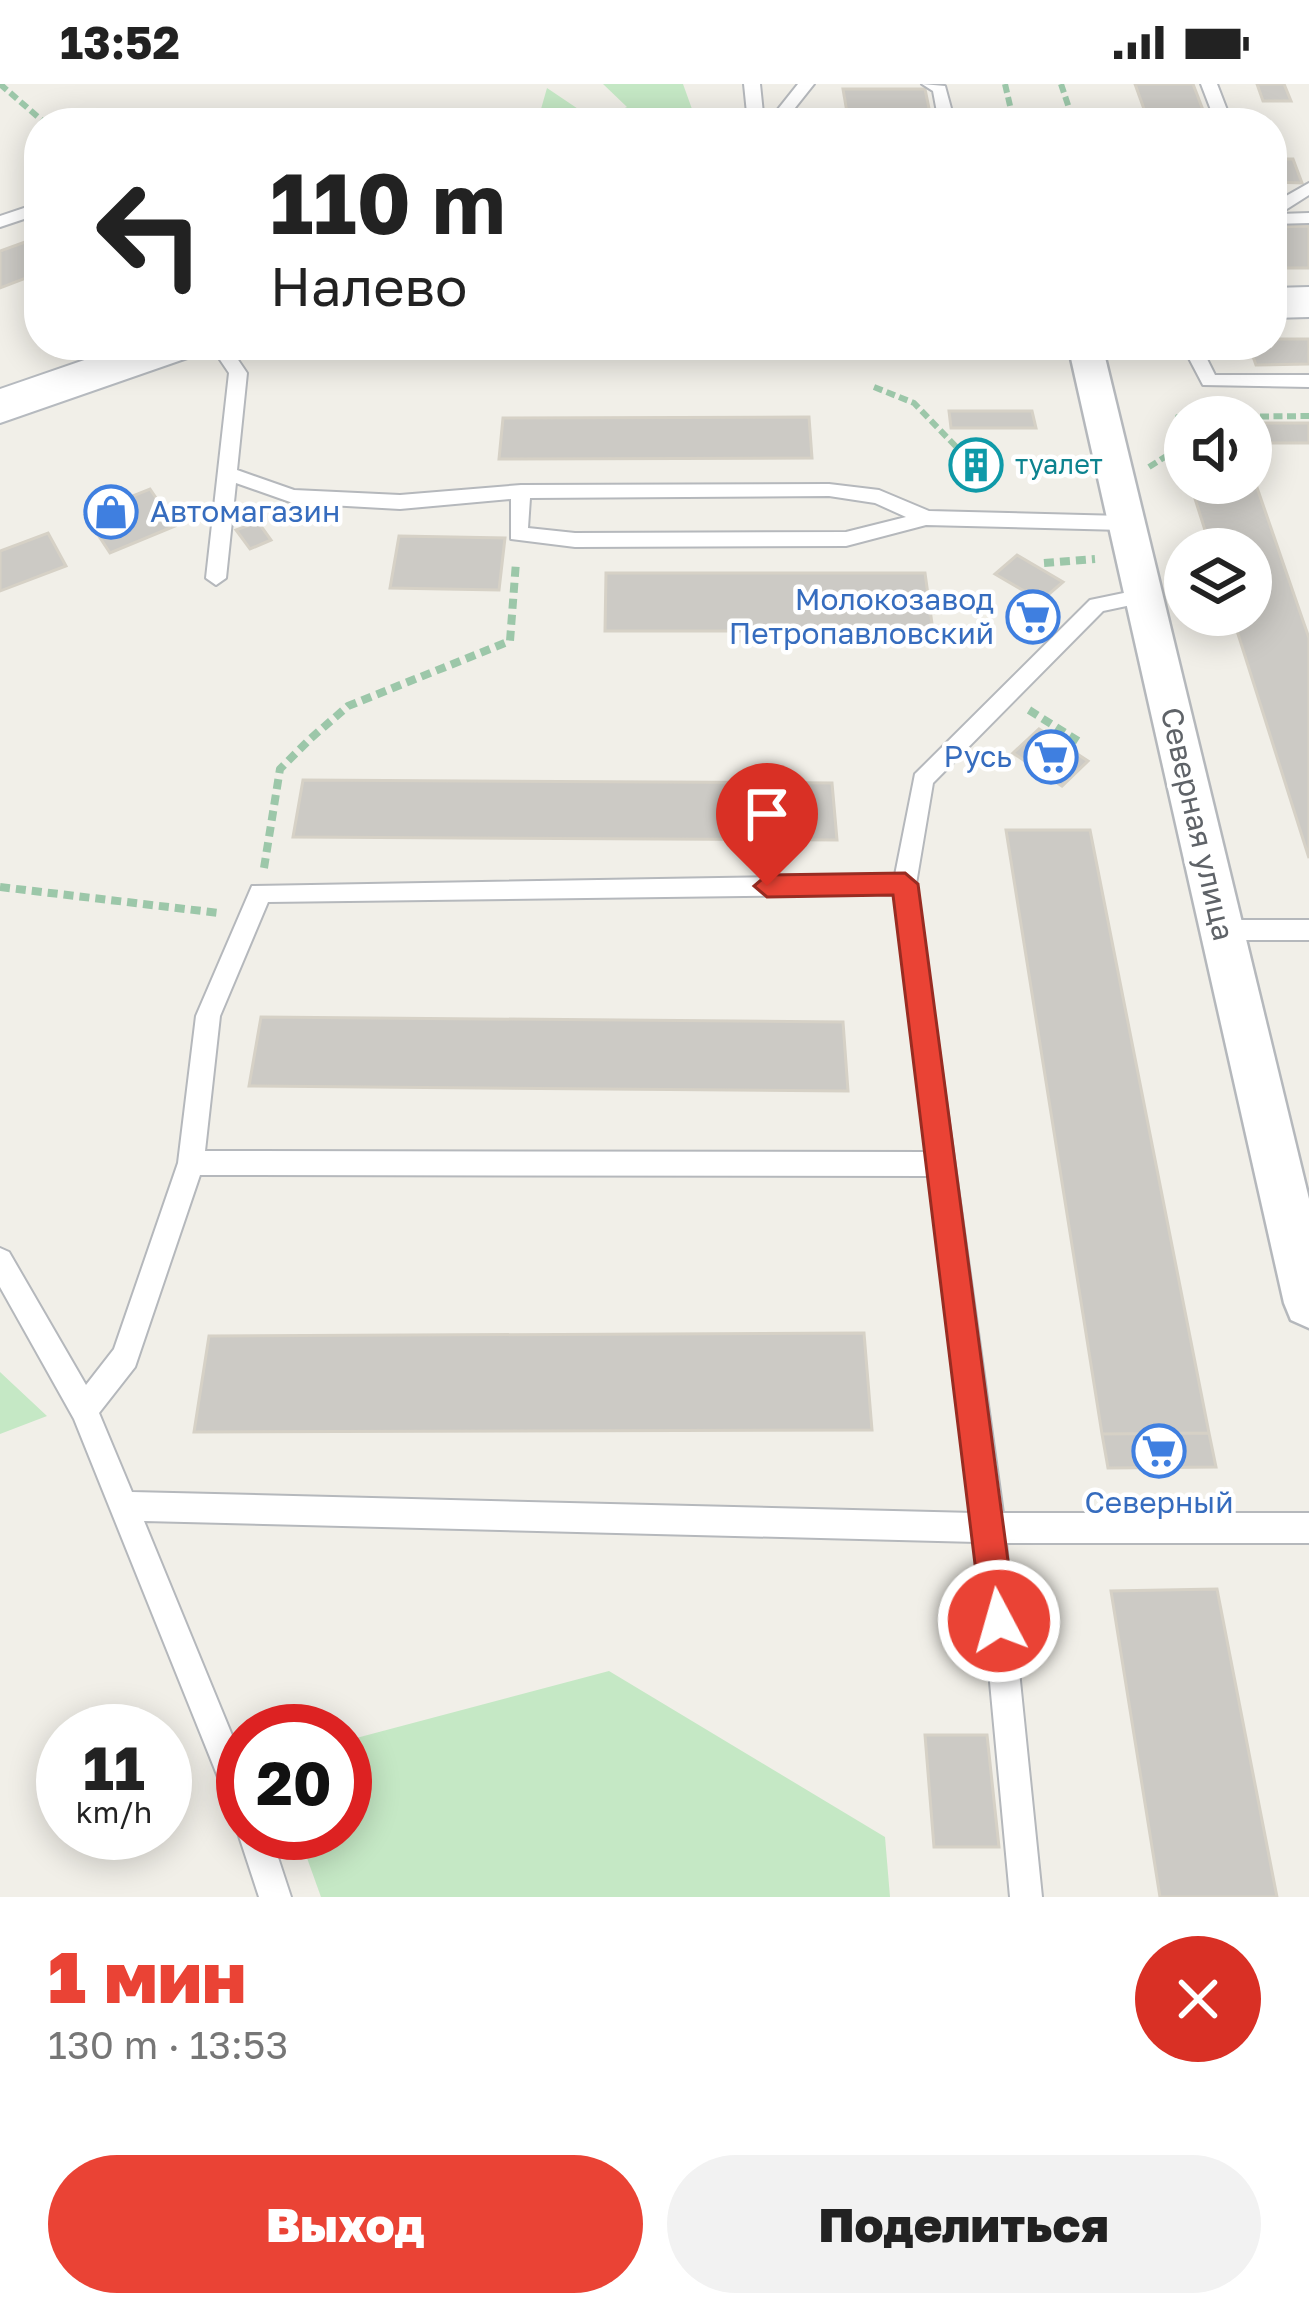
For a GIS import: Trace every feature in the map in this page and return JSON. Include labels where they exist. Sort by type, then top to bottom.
[{"type":"main road","points":[[0,407],[133,360]]},
{"type":"street","name":"Северная улица","points":[[1088,360],[1309,1303]]},
{"type":"lane","points":[[930,84],[940,89],[944,108]]},
{"type":"lane","points":[[216,578],[238,373],[229,360]]},
{"type":"lane","points":[[1198,360],[1209,381],[1309,381]]},
{"type":"lane","points":[[226,473],[293,496],[400,502],[521,492],[829,490],[879,497],[926,518],[1133,559],[1097,605],[923,780],[905,884],[990,1528],[1027,1897]]},
{"type":"lane","points":[[521,492],[518,534],[575,540],[846,539],[926,518]]},
{"type":"lane","points":[[84,1410],[125,1357],[191,1163],[208,1016],[256,904],[905,884]]},
{"type":"lane","points":[[1222,930],[1309,930]]},
{"type":"lane","points":[[191,1163],[944,1164]]},
{"type":"lane","points":[[0,1261],[84,1410],[216,1734]]},
{"type":"lane","points":[[124,1506],[990,1528],[1309,1528]]},
{"type":"lane","points":[[263,1860],[275,1897]]},
{"type":"path","points":[[0,84],[28,108]]},
{"type":"path","points":[[874,388],[914,403],[966,457]]},
{"type":"path","points":[[1272,416],[1309,416]]},
{"type":"path","points":[[1138,475],[1164,458]]},
{"type":"path","points":[[0,887],[131,906],[256,904],[280,769],[348,706],[510,641],[518,534]]},
{"type":"path","points":[[1044,563],[1051,559],[1133,559]]},
{"type":"path","points":[[1007,697],[1083,744]]},
{"type":"green space","points":[[603,84],[683,84],[692,108],[625,108]]},
{"type":"green space","points":[[547,88],[577,108],[541,108]]},
{"type":"green space","points":[[0,1372],[47,1416],[0,1434]]},
{"type":"green space","points":[[609,1671],[885,1837],[890,1897],[321,1897],[308,1860],[372,1860],[372,1734]]},
{"type":"building","points":[[1135,84],[1193,84],[1202,108],[1144,108]]},
{"type":"building","points":[[1257,84],[1284,84],[1291,101],[1263,101]]},
{"type":"building","points":[[843,89],[925,89],[929,108],[846,108]]},
{"type":"building","points":[[1287,159],[1293,159],[1302,183],[1287,182]]},
{"type":"building","points":[[1309,226],[1309,268],[1287,268],[1287,227]]},
{"type":"building","points":[[24,242],[24,279],[0,288],[0,251]]},
{"type":"building","points":[[1287,339],[1309,339],[1309,364],[1256,365],[1254,360],[1287,360]]},
{"type":"building","points":[[949,411],[1032,411],[1036,428],[951,428]]},
{"type":"building","points":[[809,417],[812,458],[499,459],[503,418]]},
{"type":"building","points":[[1272,423],[1309,423],[1309,443],[1272,443]]},
{"type":"building","points":[[150,489],[175,526],[110,553],[85,515]]},
{"type":"building","points":[[1197,504],[1263,504],[1271,528],[1204,528]]},
{"type":"building","points":[[258,522],[271,540],[250,549],[236,530]]},
{"type":"building","points":[[1272,531],[1309,638],[1309,858],[1239,636],[1272,636]]},
{"type":"building","points":[[48,533],[66,566],[0,591],[0,551]]},
{"type":"building","points":[[399,536],[505,538],[499,590],[390,588]]},
{"type":"building","points":[[1017,555],[1063,582],[1041,601],[995,574]]},
{"type":"building","points":[[606,573],[925,573],[933,631],[605,631]]},
{"type":"building","name":"Молокозавод Петропавловский","points":[[1026,606],[1050,620],[1039,629],[1016,615]]},
{"type":"building","name":"Русь","points":[[1039,729],[1088,761],[1062,786],[1013,753]]},
{"type":"building","points":[[303,780],[832,783],[837,840],[293,837]]},
{"type":"building","points":[[1006,830],[1090,830],[1209,1433],[1102,1434]]},
{"type":"building","points":[[261,1017],[843,1022],[848,1091],[249,1086]]},
{"type":"building","points":[[864,1333],[872,1430],[194,1432],[209,1336]]},
{"type":"building","name":"Северный","points":[[1209,1433],[1216,1467],[1108,1468],[1102,1434]]},
{"type":"building","points":[[1217,1589],[1277,1897],[1160,1897],[1111,1591]]},
{"type":"building","points":[[925,1735],[987,1735],[999,1847],[934,1847]]},
{"type":"place","name":"туалет","points":[[976,465]]},
{"type":"place","name":"Автомагазин","points":[[111,512]]},
{"type":"place","name":"Молокозавод Петропавловский","points":[[1033,617]]},
{"type":"place","name":"Русь","points":[[1051,757]]},
{"type":"place","name":"Северный","points":[[1159,1451]]},
{"type":"route","points":[[767,886],[905,884],[999,1621]]}]
